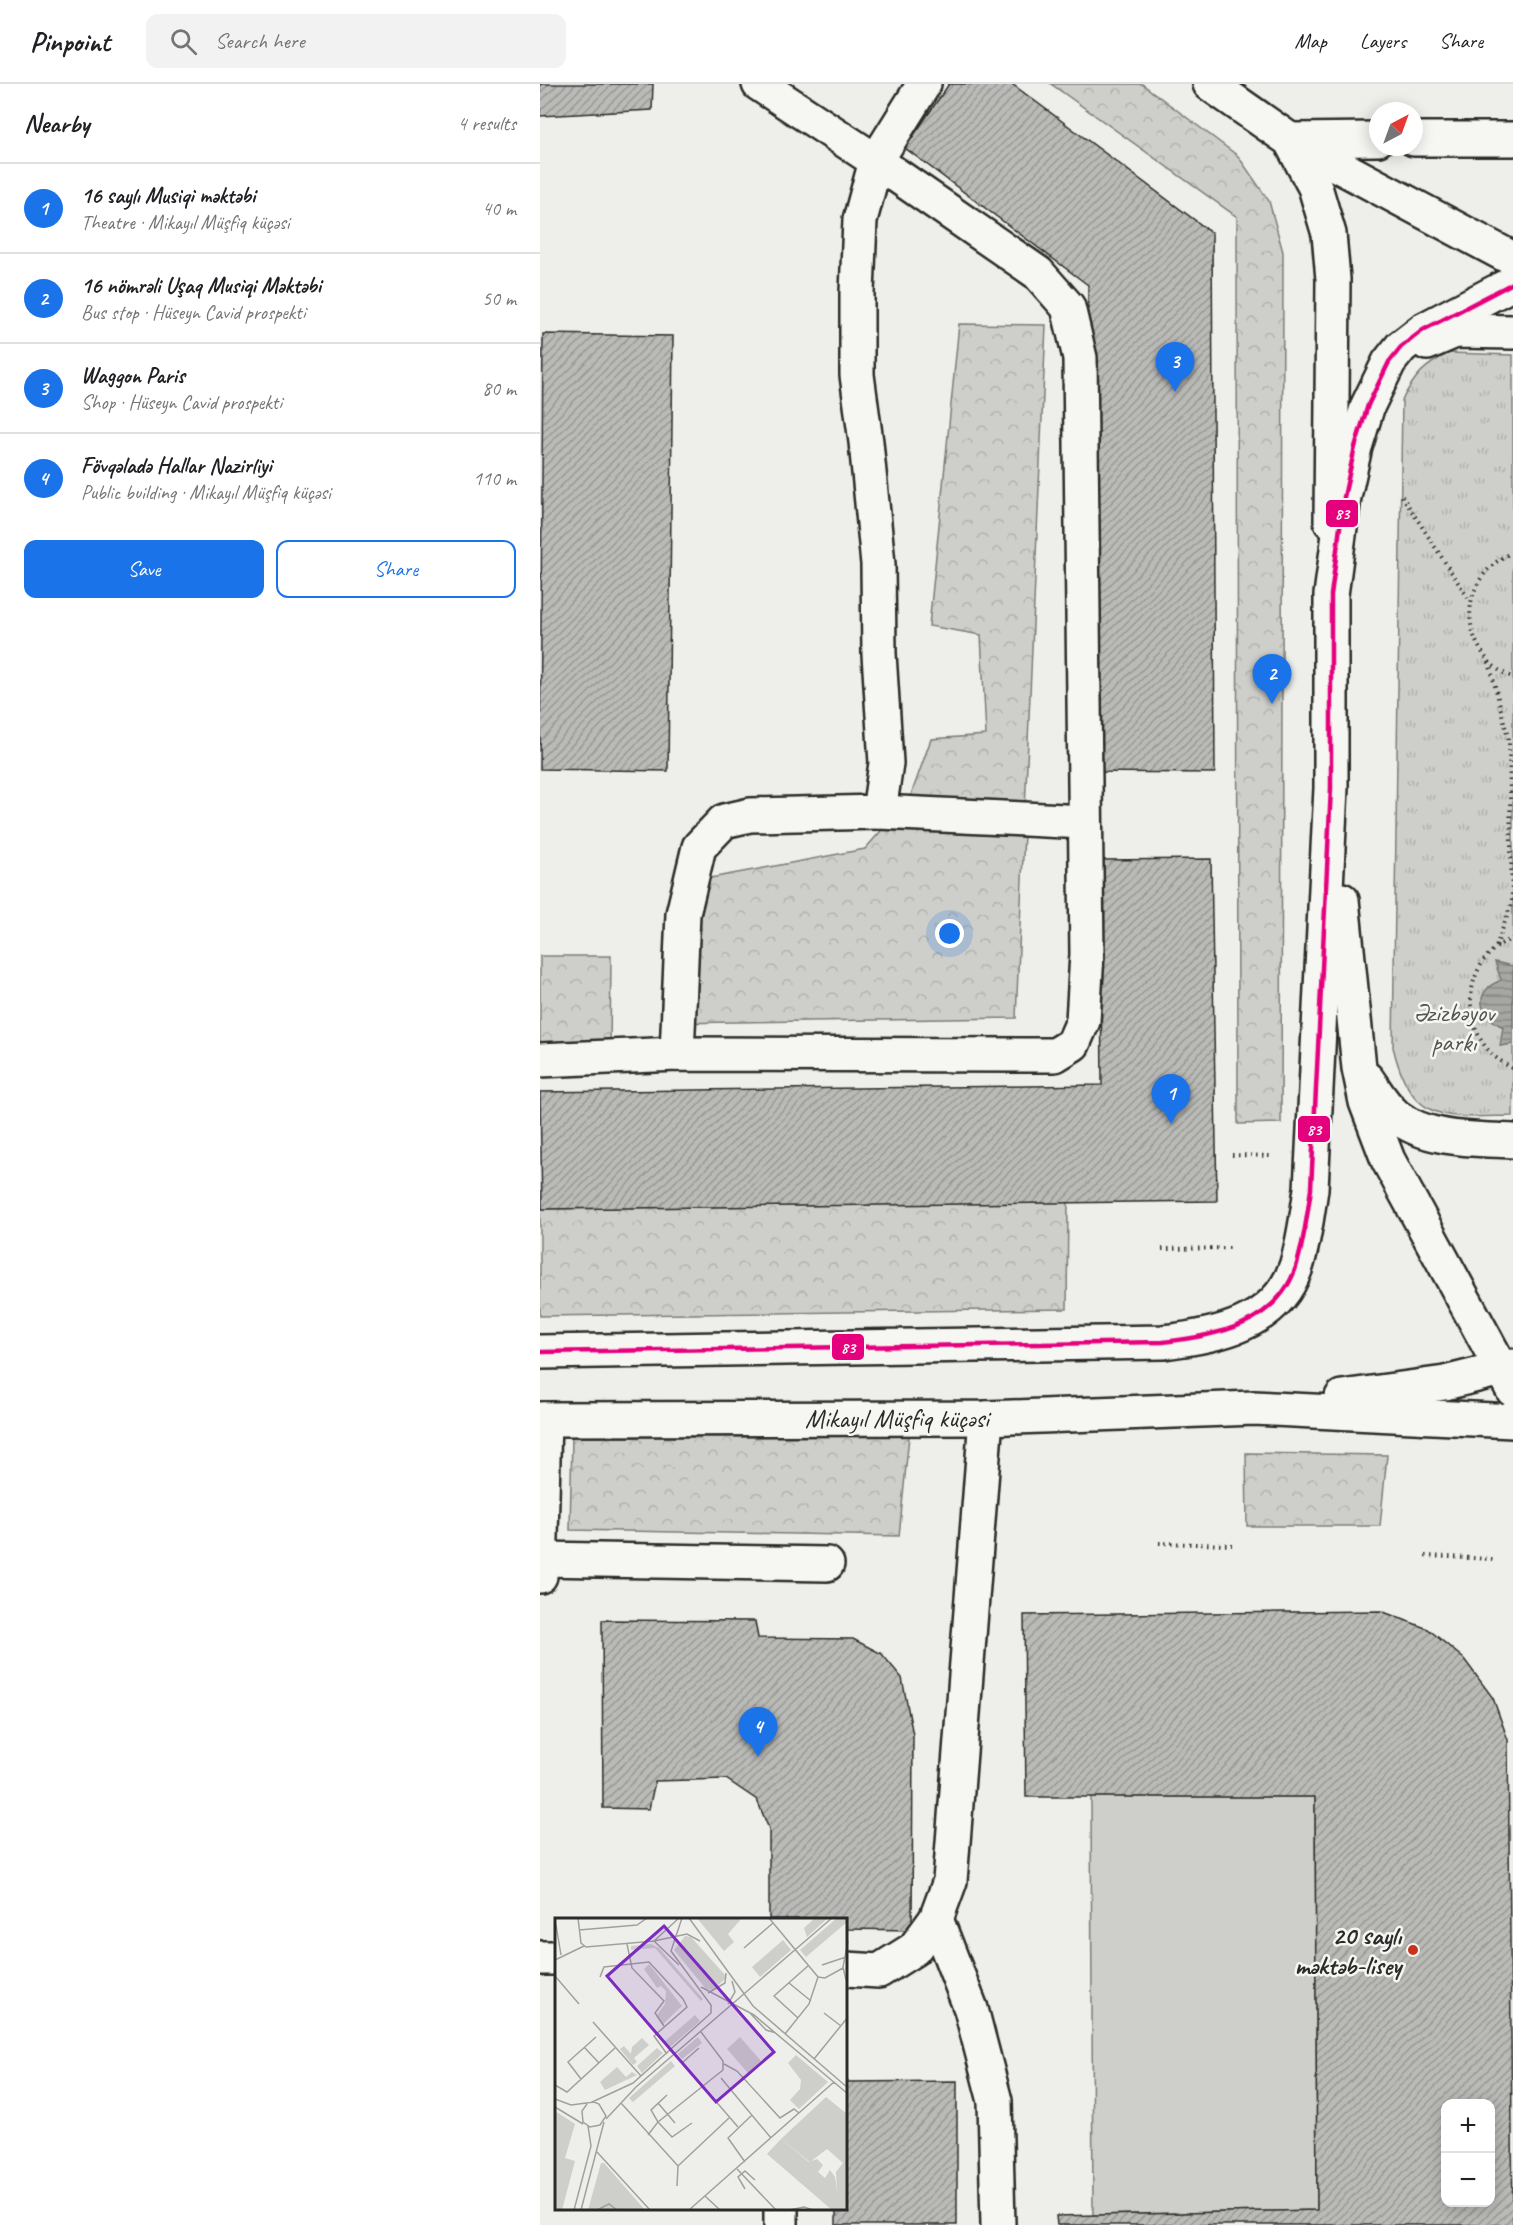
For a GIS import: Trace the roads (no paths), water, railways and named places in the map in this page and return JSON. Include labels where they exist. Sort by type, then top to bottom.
[{"type":"main road","points":[[540,1060],[677,1054],[1055,1055],[1073,1044],[1083,1021],[1087,954],[1080,358],[1068,307],[1038,273],[876,161],[759,84]]},
{"type":"main road","points":[[879,812],[886,763],[879,654],[878,564],[857,375],[856,293],[860,220],[876,161],[924,84]]},
{"type":"main road","points":[[1210,84],[1290,140],[1513,259]]},
{"type":"main road","points":[[1290,140],[1369,140]]},
{"type":"main road","points":[[540,1352],[1174,1341],[1207,1337],[1237,1327],[1262,1313],[1282,1293],[1295,1270],[1304,1240],[1313,1157],[1331,788],[1333,279],[1329,234],[1315,187],[1290,140]]},
{"type":"main road","points":[[1423,140],[1513,140]]},
{"type":"main road","points":[[1331,596],[1344,497],[1355,447],[1375,388],[1389,362],[1401,346],[1423,330],[1513,283]]},
{"type":"main road","points":[[1375,388],[1401,362],[1433,340],[1455,331],[1513,332]]},
{"type":"main road","points":[[1254,1408],[1509,1375],[1388,1160],[1366,1102],[1359,1068],[1331,788]]},
{"type":"main road","points":[[677,1054],[683,914],[699,847],[724,821],[741,817],[879,812],[1085,822]]},
{"type":"main road","points":[[1359,1068],[1381,1101],[1397,1116],[1418,1129],[1460,1138],[1513,1141]]},
{"type":"main road","points":[[1254,1408],[1513,1421]]},
{"type":"main road","name":"Mikayıl Müşfiq küçəsi","points":[[542,1419],[986,1418],[1254,1408]]},
{"type":"main road","points":[[848,1969],[879,1971],[914,1949],[936,1919],[950,1881],[986,1418]]},
{"type":"main road","points":[[540,1576],[542,1419]]},
{"type":"main road","points":[[540,1559],[827,1564]]},
{"type":"main road","points":[[936,1919],[971,2008],[995,2101],[998,2225]]},
{"type":"place","name":"Waggon Paris","points":[[1175,392]]},
{"type":"place","name":"16 nömrəli Uşaq Musiqi Məktəbi","points":[[1272,704]]},
{"type":"place","name":"16 saylı Musiqi məktəbi","points":[[1171,1124]]},
{"type":"place","name":"Fövqəladə Hallar Nazirliyi","points":[[758,1757]]},
{"type":"place","name":"20 saylı məktəb-lisey","points":[[1413,1950]]},
{"type":"park label","name":"Əzizbəyov parkı","points":[[1454,1027]]}]
